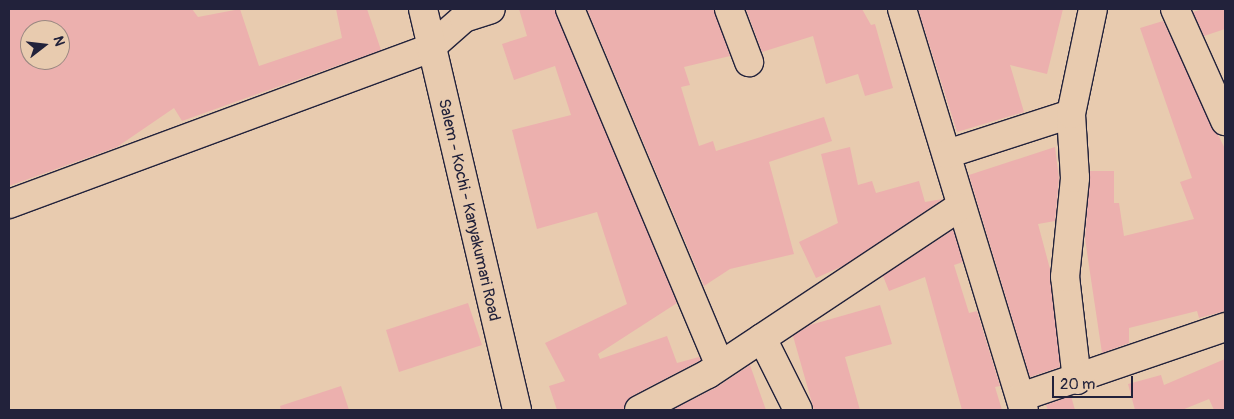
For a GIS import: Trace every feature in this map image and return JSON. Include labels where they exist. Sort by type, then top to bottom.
[{"type":"main road","name":"Salem - Kochi - Kanyakumari Road","points":[[423,9],[430,48],[517,410]]},
{"type":"main road","points":[[9,204],[430,48],[464,18],[491,9]]},
{"type":"main road","points":[[570,9],[720,366]]},
{"type":"main road","points":[[729,9],[749,62]]},
{"type":"main road","points":[[902,9],[947,154],[959,207],[1023,403],[1077,380],[1225,327]]},
{"type":"main road","points":[[1077,380],[1065,277],[1075,178],[1071,114],[1093,9]]},
{"type":"main road","points":[[1175,9],[1225,121]]},
{"type":"main road","points":[[947,154],[1071,114]]},
{"type":"main road","points":[[639,410],[720,366],[959,207]]},
{"type":"main road","points":[[762,338],[798,410]]},
{"type":"building","points":[[9,9],[192,9],[198,17],[240,9],[259,66],[342,38],[336,9],[367,9],[381,50],[182,121],[174,108],[117,147],[9,186]]},
{"type":"building","points":[[519,9],[555,9],[677,303],[598,354],[600,359],[667,336],[677,363],[699,357],[701,360],[632,396],[624,410],[557,410],[549,386],[565,381],[545,343],[627,304],[597,212],[537,229],[512,130],[571,115],[555,66],[514,80],[502,44],[527,36]]},
{"type":"building","points":[[587,9],[714,9],[730,56],[684,67],[690,85],[681,87],[699,146],[713,141],[716,151],[824,117],[832,141],[769,162],[794,254],[730,269],[704,286]]},
{"type":"building","points":[[746,9],[862,9],[871,25],[875,24],[893,88],[865,96],[858,74],[826,84],[813,36],[762,52]]},
{"type":"building","points":[[918,9],[1063,9],[1047,74],[1010,65],[1024,112],[957,132]]},
{"type":"building","points":[[1202,9],[1225,9],[1225,29],[1204,36],[1193,12]]},
{"type":"building","points":[[1163,21],[1225,149],[1225,311],[1199,318],[1197,311],[1129,328],[1129,343],[1102,353],[1085,239],[1090,171],[1114,171],[1114,203],[1119,203],[1124,236],[1194,219],[1180,182],[1192,178],[1140,28]]},
{"type":"building","points":[[850,147],[858,185],[872,181],[876,193],[919,181],[925,202],[943,199],[843,266],[816,278],[799,242],[838,223],[821,154]]},
{"type":"building","points":[[1055,147],[1059,178],[1055,221],[1038,224],[1050,269],[1060,367],[1030,377],[969,175]]},
{"type":"building","points":[[953,230],[963,262],[954,265],[969,313],[977,311],[1000,386],[995,387],[1002,410],[962,410],[925,277],[889,291],[883,276]]},
{"type":"building","points":[[468,303],[482,345],[399,372],[386,330]]},
{"type":"building","points":[[880,305],[892,344],[845,357],[860,410],[814,410],[793,336],[810,325]]},
{"type":"building","points":[[1225,359],[1225,410],[1214,410],[1209,399],[1182,410],[1135,410],[1128,384],[1161,375],[1164,385]]},
{"type":"building","points":[[750,365],[766,410],[672,410],[717,387]]},
{"type":"building","points":[[341,386],[349,410],[281,410],[280,406]]},
{"type":"building","points":[[1071,396],[1075,410],[1048,410],[1046,405]]}]
